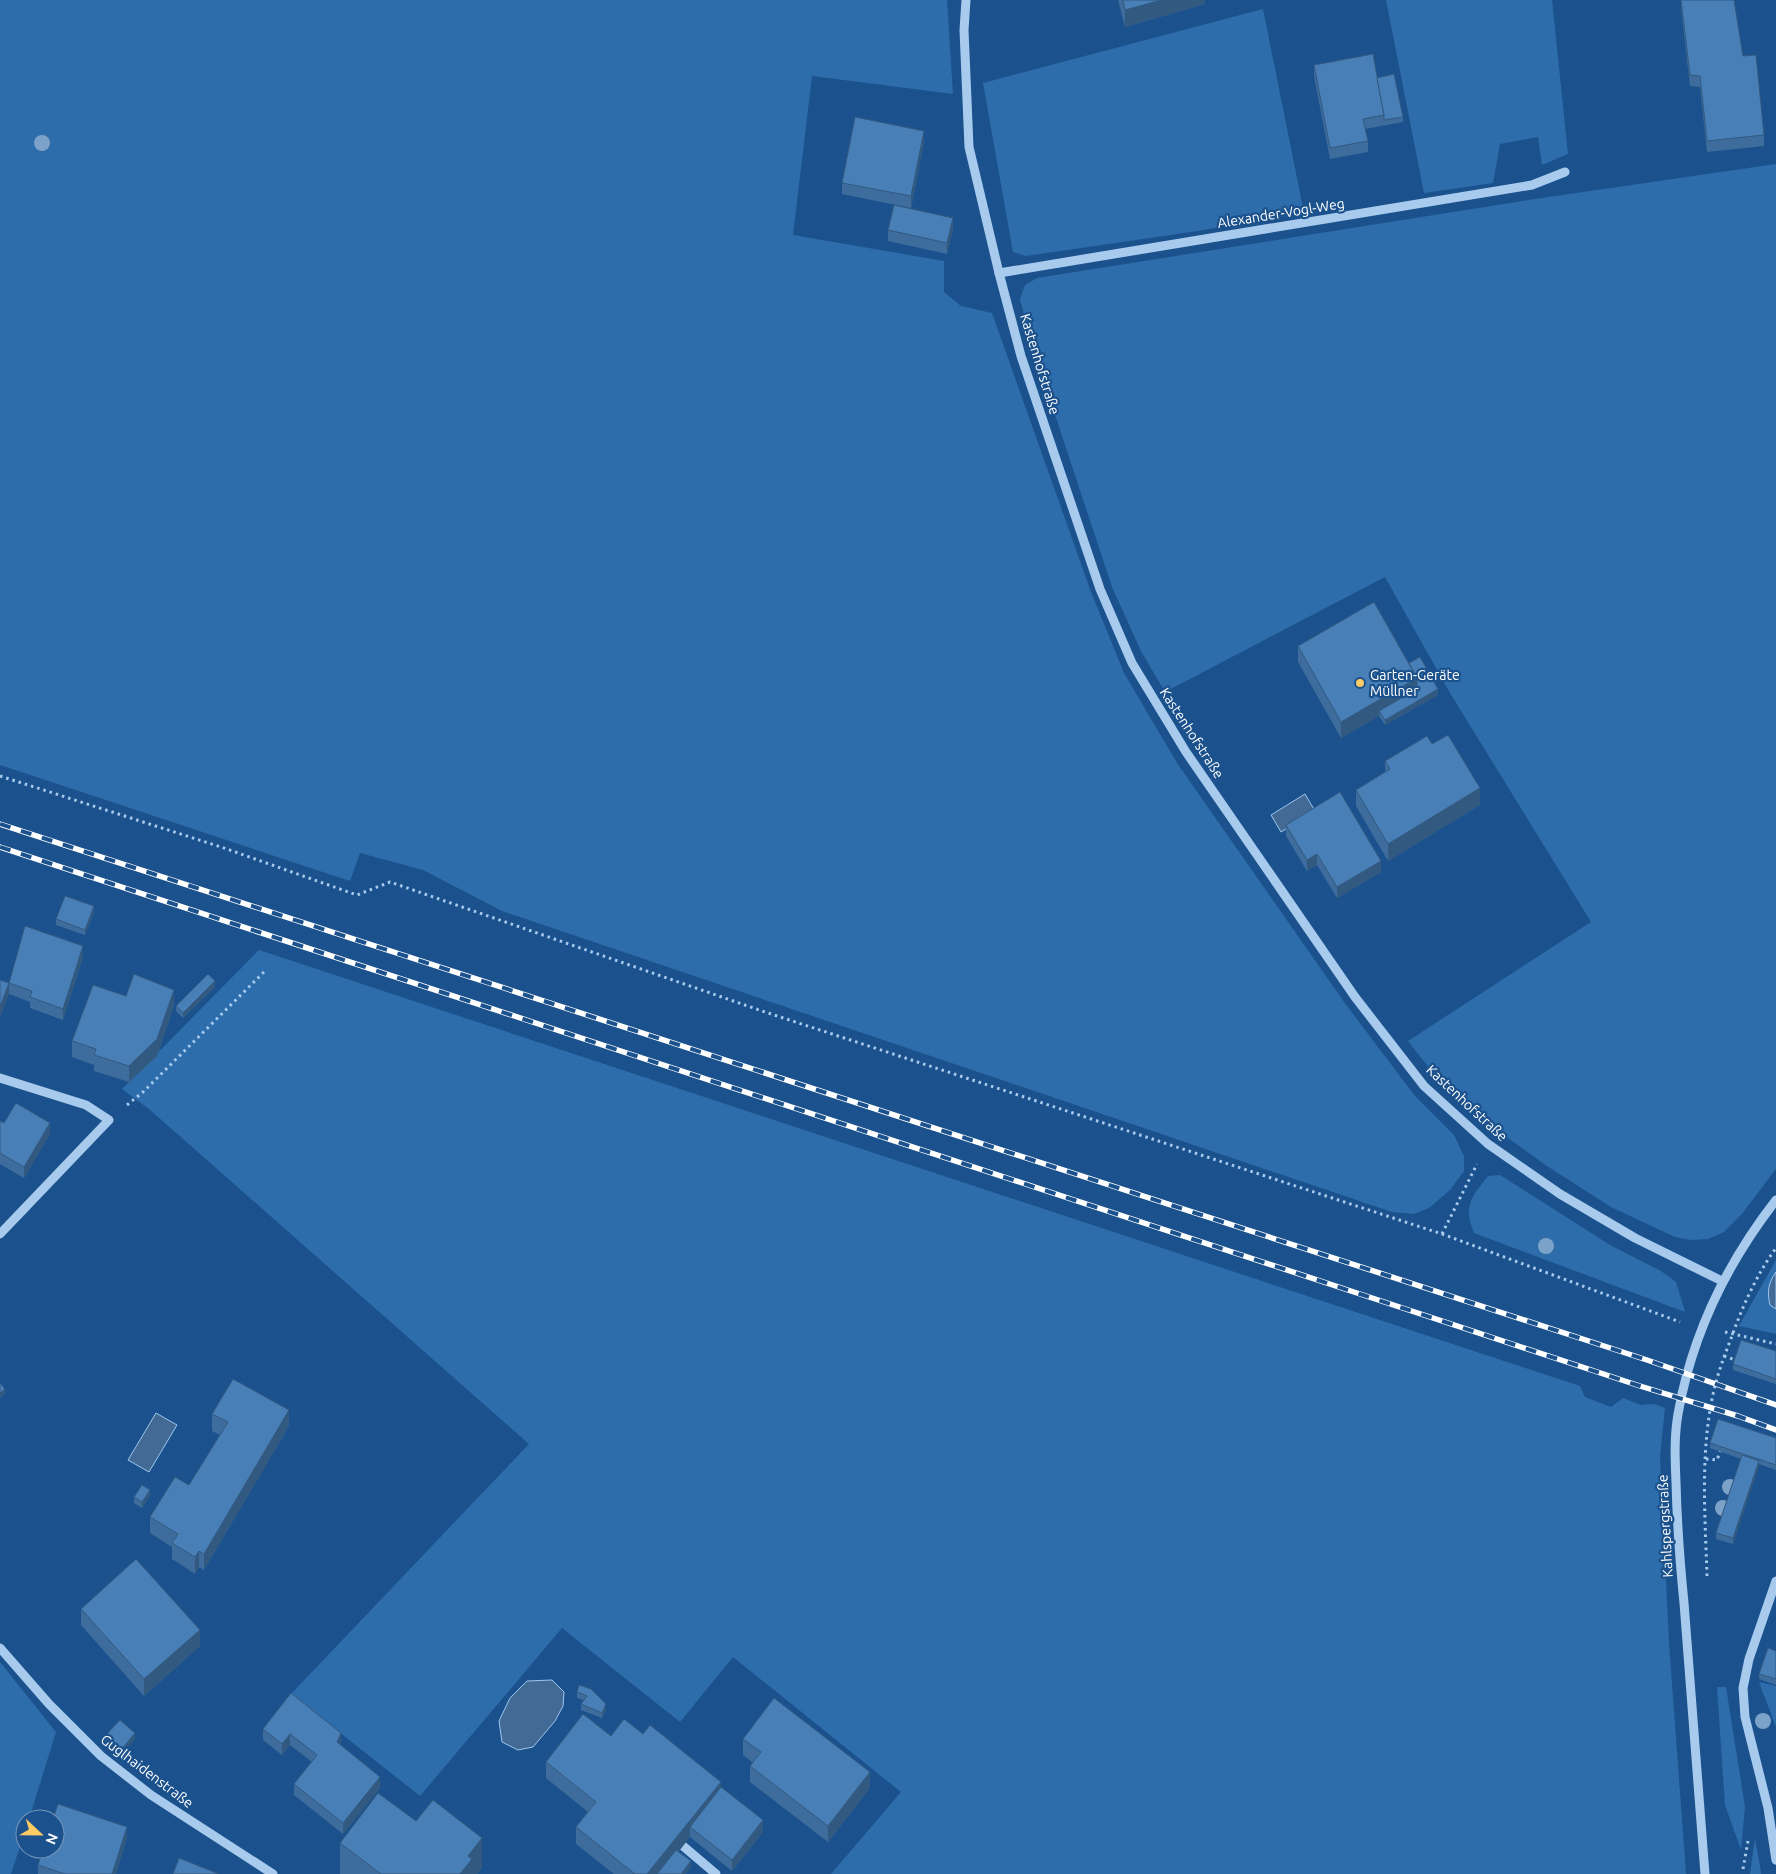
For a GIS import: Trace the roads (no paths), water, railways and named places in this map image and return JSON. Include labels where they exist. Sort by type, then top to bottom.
[{"type":"street","name":"Kastenhofstraße","points":[[966,0],[964,30],[970,147],[998,273],[1021,356],[1100,589],[1132,663],[1186,752],[1355,997],[1424,1086],[1488,1144],[1560,1194],[1618,1228],[1722,1281]]},
{"type":"street","name":"Alexander-Vogl-Weg","points":[[998,273],[1532,185],[1565,172]]},
{"type":"street","points":[[0,1078],[86,1106],[109,1120],[0,1234]]},
{"type":"street","name":"Kahlspergstraße","points":[[1706,1874],[1680,1556],[1675,1445],[1678,1415],[1687,1375],[1704,1322],[1722,1281],[1754,1229],[1776,1200]]},
{"type":"street","points":[[1776,1580],[1749,1659],[1743,1688],[1745,1716],[1768,1808],[1776,1860]]},
{"type":"street","name":"Guglhaidenstraße","points":[[0,1648],[49,1704],[101,1756],[151,1795],[273,1874]]},
{"type":"street","points":[[683,1846],[716,1874]]},
{"type":"railway","points":[[0,824],[1647,1360],[1776,1405]]},
{"type":"railway","points":[[0,847],[1776,1430]]},
{"type":"place","name":"Garten-Geräte Müllner","points":[[1360,683]]}]
